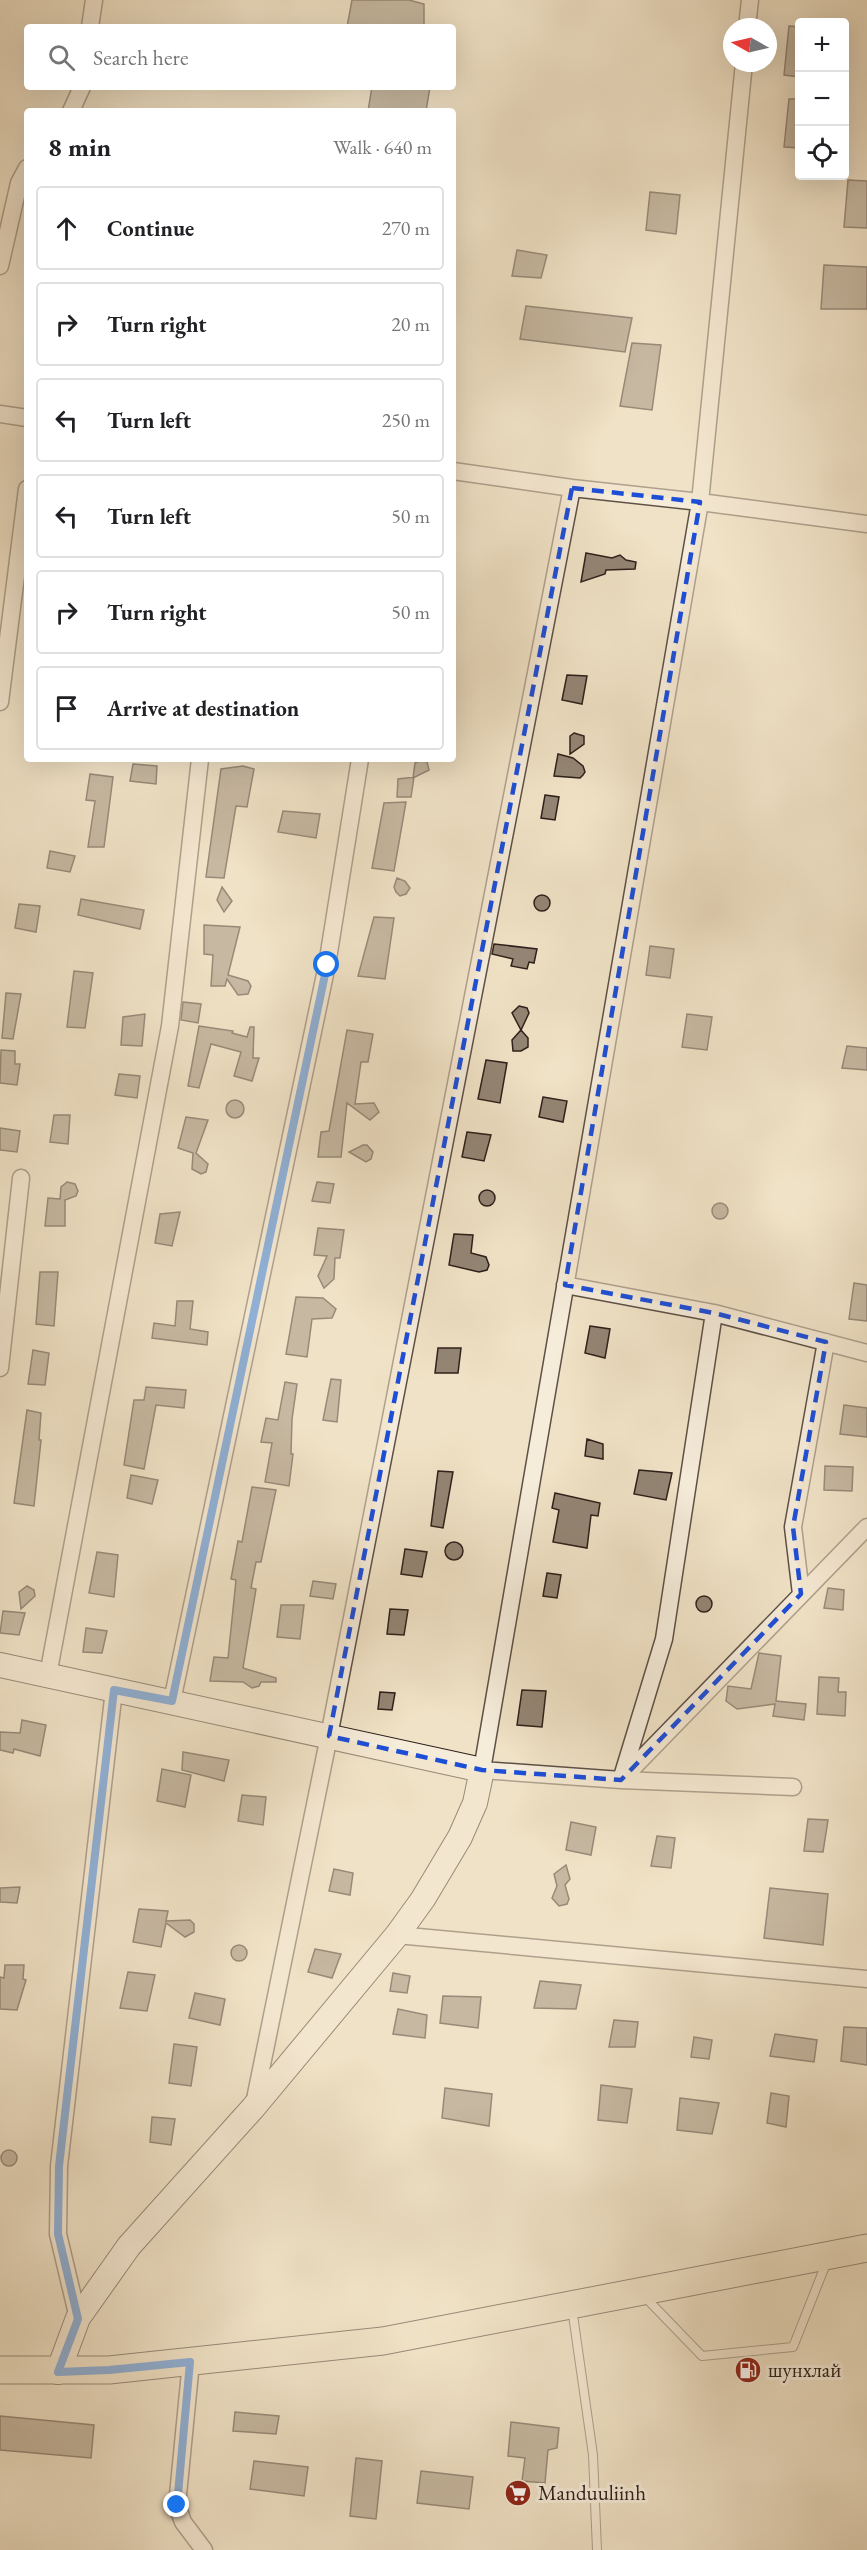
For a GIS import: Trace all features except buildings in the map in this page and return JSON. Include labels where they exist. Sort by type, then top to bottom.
[{"type":"main road","points":[[0,1665],[483,1770],[475,1803],[460,1837],[423,1899],[397,1935],[253,2108],[129,2246],[78,2319],[58,2372]]},
{"type":"main road","points":[[0,2370],[58,2372],[109,2370],[383,2342],[867,2248]]},
{"type":"street","points":[[90,24],[94,0]]},
{"type":"street","points":[[748,18],[750,0]]},
{"type":"street","points":[[743,72],[700,502],[483,1770],[621,1780],[793,1787]]},
{"type":"street","points":[[72,108],[81,90]]},
{"type":"street","points":[[0,266],[19,183],[24,174]]},
{"type":"street","points":[[0,414],[24,418]]},
{"type":"street","points":[[456,471],[867,524]]},
{"type":"street","points":[[253,2108],[572,488]]},
{"type":"street","points":[[0,702],[24,513]]},
{"type":"street","points":[[48,1675],[170,1026],[200,762]]},
{"type":"street","points":[[172,1701],[327,965],[360,762]]},
{"type":"street","points":[[0,1368],[21,1178]]},
{"type":"street","points":[[565,1285],[714,1312],[867,1353]]},
{"type":"street","points":[[621,1780],[664,1639],[714,1312]]},
{"type":"street","points":[[801,1594],[794,1527],[826,1342]]},
{"type":"street","points":[[621,1780],[867,1527]]},
{"type":"street","points":[[78,2319],[58,2234],[59,2166],[114,1690]]},
{"type":"street","points":[[397,1935],[867,1979]]},
{"type":"street","points":[[190,2362],[177,2505],[183,2522],[204,2550]]},
{"type":"lane","points":[[640,2292],[702,2356],[793,2347],[829,2255]]},
{"type":"lane","points":[[572,2305],[593,2455],[597,2550]]},
{"type":"highlighted area","points":[[572,488],[700,502],[565,1285],[714,1313],[826,1342],[793,1527],[801,1594],[621,1780],[482,1770],[329,1736]]},
{"type":"place","name":"шунхлай","points":[[748,2370]]},
{"type":"place","name":"Manduuliinh","points":[[518,2493]]},
{"type":"route","points":[[177,2505],[190,2362],[109,2370],[58,2372],[78,2319],[58,2234],[59,2166],[114,1690],[172,1701],[327,965]]}]
